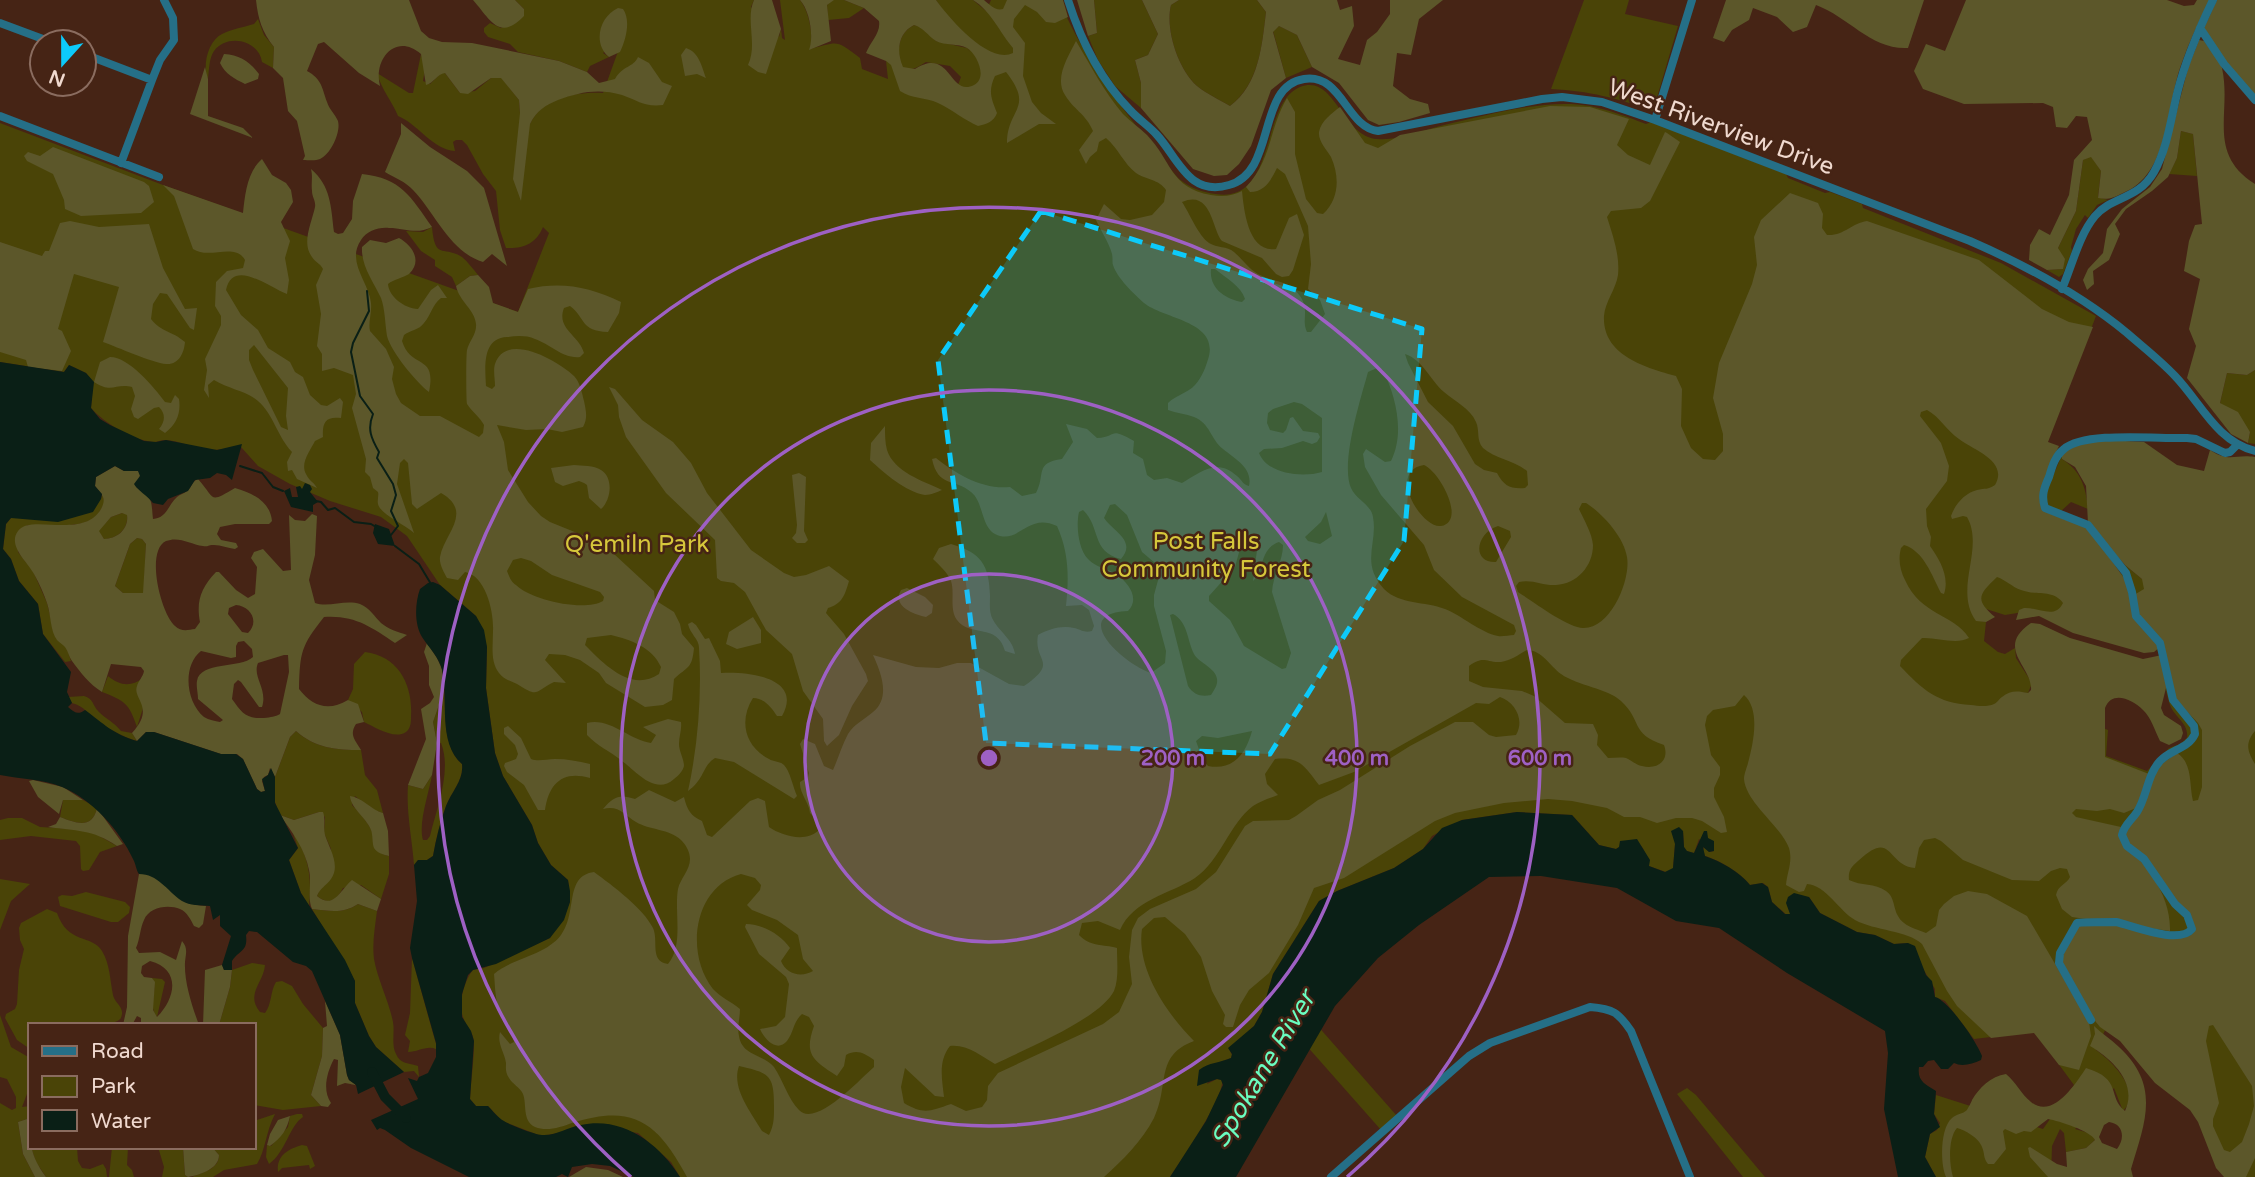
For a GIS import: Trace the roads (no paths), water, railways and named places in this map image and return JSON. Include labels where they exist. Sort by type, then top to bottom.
[{"type":"street","points":[[121,163],[160,60],[174,40],[173,18],[164,0]]},
{"type":"street","name":"West Riverview Drive","points":[[1068,0],[1087,50],[1111,86],[1131,111],[1165,144],[1181,170],[1203,185],[1228,186],[1249,173],[1276,103],[1290,84],[1303,79],[1320,81],[1332,88],[1362,126],[1378,131],[1542,99],[1562,97],[1602,102],[1970,241],[2062,289],[2095,309],[2161,362],[2191,393],[2217,429],[2237,445],[2255,452]]},
{"type":"street","points":[[1655,120],[1692,0]]},
{"type":"street","points":[[2062,289],[2087,228],[2096,215],[2136,192],[2153,174],[2166,143],[2184,69],[2213,0]]},
{"type":"street","points":[[0,23],[28,33]]},
{"type":"street","points":[[2200,29],[2224,64],[2255,100]]},
{"type":"street","points":[[98,59],[152,80]]},
{"type":"street","points":[[0,116],[159,177]]},
{"type":"street","points":[[2091,1020],[2059,963],[2060,953],[2077,923],[2116,922],[2163,934],[2183,935],[2192,929],[2187,915],[2171,898],[2144,859],[2127,846],[2122,835],[2126,824],[2137,812],[2155,767],[2169,753],[2188,744],[2195,734],[2194,726],[2173,700],[2160,643],[2136,616],[2126,573],[2088,525],[2046,508],[2042,500],[2043,492],[2059,453],[2076,442],[2106,437],[2187,438],[2196,439],[2225,453],[2237,445]]},
{"type":"street","points":[[1331,1177],[1469,1056],[1490,1043],[1590,1007],[1606,1008],[1621,1016],[1632,1031],[1690,1177]]},
{"type":"water","points":[[0,362],[64,372],[69,365],[86,373],[94,382],[91,408],[100,419],[144,441],[166,440],[217,450],[242,444],[232,480],[217,473],[210,478],[195,480],[188,491],[168,499],[163,505],[153,503],[135,486],[140,476],[138,471],[124,471],[115,466],[96,477],[95,486],[102,494],[93,512],[58,522],[11,518],[6,524],[3,549],[11,559],[19,581],[38,604],[43,634],[71,672],[67,692],[72,703],[68,707],[70,709],[78,713],[85,710],[115,732],[137,741],[146,732],[154,732],[221,754],[236,754],[243,759],[261,792],[265,791],[262,779],[268,775],[271,768],[275,777],[275,803],[298,848],[289,860],[301,893],[345,960],[355,981],[355,1003],[369,1036],[376,1047],[404,1072],[358,1094],[356,1085],[347,1075],[340,1035],[312,971],[293,962],[257,932],[249,931],[245,948],[232,961],[232,970],[224,970],[222,965],[231,936],[220,926],[220,915],[213,920],[210,906],[185,903],[157,880],[139,874],[113,827],[73,792],[47,782],[0,775]]},
{"type":"water","points":[[305,483],[310,485],[310,492],[318,502],[313,505],[313,512],[291,507],[284,491],[290,488],[292,497],[298,497],[296,487],[300,486],[302,489]]},
{"type":"water","points":[[375,524],[389,529],[395,546],[378,544],[373,533]]},
{"type":"water","points":[[433,582],[476,616],[484,630],[487,647],[486,688],[495,753],[503,776],[532,825],[538,843],[551,865],[568,880],[570,891],[570,902],[564,920],[550,938],[496,964],[473,970],[468,975],[462,994],[462,1017],[474,1041],[470,1099],[476,1106],[488,1106],[507,1123],[541,1135],[596,1123],[625,1129],[650,1143],[680,1177],[634,1177],[610,1166],[592,1164],[572,1167],[568,1177],[562,1174],[556,1177],[469,1177],[411,1148],[385,1130],[377,1130],[371,1120],[418,1099],[408,1078],[417,1081],[428,1073],[436,1057],[436,1043],[410,948],[417,901],[414,865],[418,860],[427,860],[433,856],[438,831],[448,801],[459,780],[462,764],[449,744],[441,665],[419,632],[417,620],[416,607],[420,589]]},
{"type":"water","name":"Spokane River","points":[[1517,812],[1572,815],[1599,845],[1616,849],[1620,841],[1637,839],[1650,860],[1649,866],[1665,872],[1673,868],[1675,844],[1671,831],[1679,827],[1683,831],[1684,847],[1694,853],[1704,831],[1707,831],[1708,838],[1714,841],[1714,851],[1709,852],[1703,847],[1705,856],[1729,868],[1750,885],[1762,883],[1768,887],[1772,902],[1785,914],[1790,914],[1786,903],[1788,897],[1794,893],[1809,897],[1820,913],[1857,932],[1875,935],[1894,944],[1908,943],[1915,946],[1926,975],[1932,981],[1935,997],[1962,1022],[1982,1056],[1981,1060],[1971,1064],[1954,1063],[1948,1069],[1941,1069],[1934,1060],[1919,1067],[1921,1079],[1936,1091],[1934,1114],[1940,1127],[1930,1134],[1925,1157],[1936,1177],[1898,1177],[1884,1109],[1888,1053],[1885,1031],[1787,973],[1719,928],[1676,921],[1617,888],[1541,876],[1489,877],[1419,925],[1378,958],[1335,1006],[1236,1177],[1170,1177],[1206,1121],[1223,1085],[1221,1080],[1217,1079],[1197,1086],[1199,1070],[1231,1058],[1232,1054],[1228,1048],[1254,1026],[1262,1012],[1273,974],[1319,901],[1394,868],[1423,849],[1442,828],[1462,820]]},
{"type":"waterway","points":[[367,291],[369,311],[351,352],[360,396],[373,414],[370,429],[379,452],[377,458],[393,484],[396,495],[391,511],[398,526],[391,535]]},
{"type":"waterway","points":[[240,466],[262,473],[273,487],[283,491]]},
{"type":"waterway","points":[[316,501],[321,502],[328,510],[335,508],[354,522],[376,527]]},
{"type":"waterway","points":[[395,546],[419,564],[431,584]]},
{"type":"waterway","points":[[372,1072],[385,1097],[406,1118]]},
{"type":"park label","name":"Q'emiln Park","points":[[637,544]]},
{"type":"park label","name":"Post Falls Community Forest","points":[[1206,555]]}]
